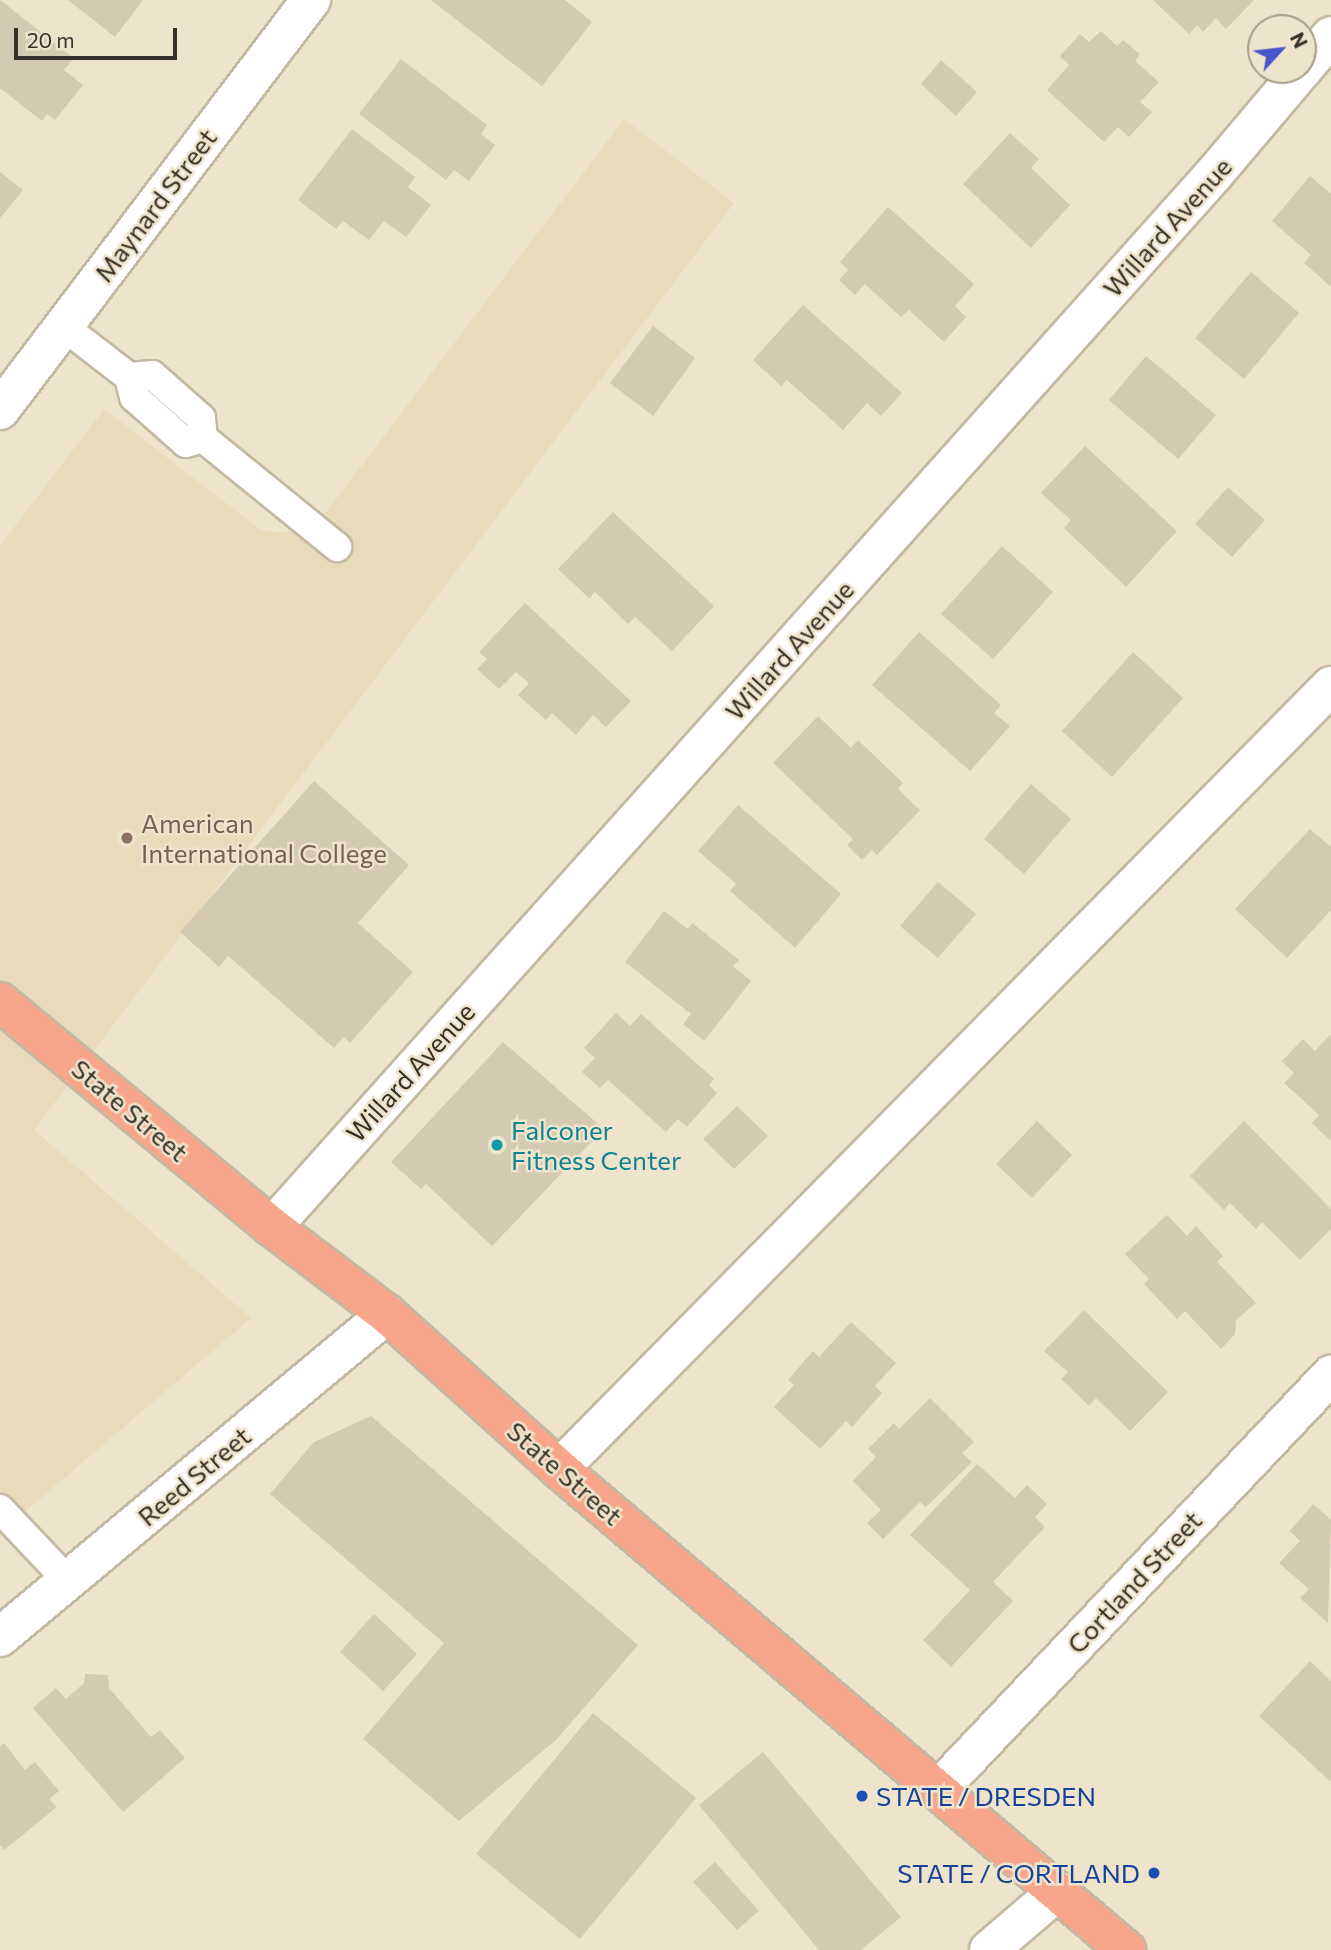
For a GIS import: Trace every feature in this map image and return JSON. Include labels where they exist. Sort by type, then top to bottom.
[{"type":"main road","name":"State Street","points":[[0,1002],[272,1227],[387,1314],[559,1469],[1126,1950]]},
{"type":"street","name":"Maynard Street","points":[[0,410],[311,0]]},
{"type":"street","name":"Willard Avenue","points":[[1317,53],[1331,36]]},
{"type":"street","name":"Willard Avenue","points":[[272,1227],[1197,194],[1291,84]]},
{"type":"street","points":[[559,1469],[1331,686]]},
{"type":"street","name":"Reed Street","points":[[0,1637],[387,1314]]},
{"type":"street","name":"Cortland Street","points":[[938,1790],[1331,1375]]},
{"type":"street","points":[[989,1950],[1058,1891]]},
{"type":"lane","points":[[64,326],[129,377],[134,397],[186,443],[203,438],[337,547]]},
{"type":"lane","points":[[0,1508],[68,1581]]},
{"type":"shaded area","name":"American International College","points":[[624,119],[734,203],[34,1130],[251,1318],[0,1533],[0,546],[104,409],[262,531],[295,533],[324,515]]},
{"type":"building","points":[[0,0],[74,58],[64,70],[83,85],[55,120],[47,114],[42,121],[0,88]]},
{"type":"building","points":[[68,0],[143,0],[115,37]]},
{"type":"building","points":[[431,0],[565,0],[592,22],[542,86]]},
{"type":"building","points":[[1153,0],[1254,0],[1226,29],[1216,18],[1203,32],[1197,25],[1189,34]]},
{"type":"building","points":[[1101,31],[1117,46],[1123,40],[1140,54],[1135,61],[1159,82],[1140,102],[1152,112],[1129,137],[1118,127],[1104,142],[1047,90],[1069,65],[1060,56],[1080,34],[1089,42]]},
{"type":"building","points":[[401,59],[487,125],[481,134],[495,145],[469,181],[454,170],[446,180],[359,114]]},
{"type":"building","points":[[941,60],[977,92],[956,116],[921,84]]},
{"type":"building","points":[[352,129],[415,177],[408,187],[431,205],[406,237],[384,221],[369,240],[343,221],[336,229],[298,200]]},
{"type":"building","points":[[1010,133],[1039,159],[1031,168],[1070,205],[1031,248],[963,184]]},
{"type":"building","points":[[0,172],[23,190],[0,218]]},
{"type":"building","points":[[1310,176],[1331,194],[1331,287],[1304,263],[1311,255],[1272,221]]},
{"type":"building","points":[[888,207],[974,284],[955,306],[966,317],[944,342],[909,310],[901,317],[865,284],[855,295],[839,280],[848,270],[840,262]]},
{"type":"building","points":[[1251,272],[1299,313],[1244,379],[1195,338]]},
{"type":"building","points":[[803,305],[902,393],[881,416],[867,403],[843,430],[787,380],[781,386],[753,360]]},
{"type":"building","points":[[653,326],[695,358],[653,416],[610,383]]},
{"type":"building","points":[[1146,356],[1216,415],[1178,459],[1109,400]]},
{"type":"building","points":[[1085,446],[1177,531],[1126,587],[1064,528],[1071,520],[1041,493]]},
{"type":"building","points":[[1228,487],[1265,520],[1232,557],[1195,524]]},
{"type":"building","points":[[613,512],[714,606],[672,651],[635,617],[628,624],[595,592],[589,598],[558,569]]},
{"type":"building","points":[[1002,546],[1053,592],[993,659],[941,614]]},
{"type":"building","points":[[525,603],[631,701],[606,727],[593,715],[576,735],[552,713],[546,720],[518,695],[529,683],[516,672],[499,689],[477,669],[487,659],[479,652]]},
{"type":"building","points":[[919,632],[1001,705],[994,713],[1010,726],[970,771],[872,685]]},
{"type":"building","points":[[1133,652],[1183,698],[1112,777],[1062,731]]},
{"type":"building","points":[[818,716],[851,748],[858,740],[903,783],[898,789],[920,810],[877,855],[872,850],[862,860],[847,845],[853,839],[773,763]]},
{"type":"building","points":[[314,781],[409,865],[358,923],[413,972],[350,1043],[344,1037],[334,1048],[228,956],[219,967],[180,932]]},
{"type":"building","points":[[1031,784],[1071,819],[1024,874],[984,839]]},
{"type":"building","points":[[738,805],[841,894],[795,948],[730,891],[736,884],[698,851]]},
{"type":"building","points":[[1310,829],[1331,847],[1331,910],[1287,958],[1235,909]]},
{"type":"building","points":[[938,882],[976,914],[938,958],[900,926]]},
{"type":"building","points":[[664,911],[688,929],[692,923],[739,960],[733,966],[751,981],[704,1041],[683,1024],[691,1014],[625,962]]},
{"type":"building","points":[[616,1013],[630,1026],[641,1014],[714,1079],[709,1085],[717,1093],[687,1127],[678,1119],[666,1132],[608,1080],[600,1088],[582,1072],[595,1058],[584,1048]]},
{"type":"building","points":[[1331,1034],[1331,1141],[1312,1123],[1319,1115],[1284,1083],[1294,1073],[1282,1061],[1303,1039],[1315,1051]]},
{"type":"building","name":"Falconer Fitness Center","points":[[503,1042],[604,1129],[492,1246],[426,1184],[421,1189],[391,1162]]},
{"type":"building","points":[[737,1106],[768,1136],[734,1169],[703,1139]]},
{"type":"building","points":[[1037,1121],[1072,1155],[1032,1198],[996,1164]]},
{"type":"building","points":[[1244,1121],[1331,1209],[1331,1229],[1300,1260],[1262,1222],[1256,1229],[1230,1203],[1224,1210],[1190,1176]]},
{"type":"building","points":[[1167,1215],[1187,1236],[1196,1226],[1223,1256],[1217,1262],[1256,1303],[1236,1320],[1235,1334],[1221,1349],[1185,1311],[1177,1319],[1144,1284],[1149,1279],[1125,1254]]},
{"type":"building","points":[[1084,1310],[1168,1392],[1130,1431],[1096,1398],[1089,1406],[1061,1379],[1068,1372],[1044,1351]]},
{"type":"building","points":[[851,1322],[896,1363],[875,1386],[882,1393],[852,1427],[846,1421],[820,1449],[774,1407],[794,1385],[788,1380],[813,1351],[819,1357]]},
{"type":"building","points":[[930,1398],[974,1442],[962,1453],[972,1462],[926,1507],[920,1502],[883,1539],[867,1523],[881,1510],[853,1481],[876,1457],[868,1449],[894,1423],[899,1429]]},
{"type":"building","points":[[371,1416],[638,1645],[557,1739],[459,1821],[363,1739],[444,1643],[270,1494],[314,1442]]},
{"type":"building","points":[[977,1464],[1015,1498],[1027,1485],[1047,1504],[1035,1517],[1045,1527],[993,1582],[1013,1601],[951,1667],[923,1640],[970,1590],[910,1535]]},
{"type":"building","points":[[1313,1504],[1331,1520],[1328,1623],[1300,1598],[1309,1589],[1279,1563],[1300,1541],[1290,1531]]},
{"type":"building","points":[[374,1614],[417,1654],[383,1691],[340,1652]]},
{"type":"building","points":[[1310,1661],[1331,1681],[1331,1782],[1259,1716]]},
{"type":"building","points":[[85,1674],[108,1675],[109,1688],[151,1737],[160,1730],[185,1758],[123,1812],[33,1708],[56,1688],[66,1699],[84,1683]]},
{"type":"building","points":[[593,1713],[696,1798],[580,1939],[476,1854]]},
{"type":"building","points":[[4,1743],[25,1770],[35,1762],[59,1791],[49,1799],[57,1807],[4,1850],[0,1845],[0,1746]]},
{"type":"building","points":[[763,1752],[901,1917],[861,1950],[819,1950],[699,1805]]},
{"type":"building","points":[[715,1862],[759,1911],[737,1930],[693,1882]]},
{"type":"place","name":"American International College","points":[[127,838]]},
{"type":"place","name":"Falconer Fitness Center","points":[[497,1145]]},
{"type":"place","name":"STATE / DRESDEN","points":[[862,1796]]},
{"type":"place","name":"STATE / CORTLAND","points":[[1154,1873]]}]
